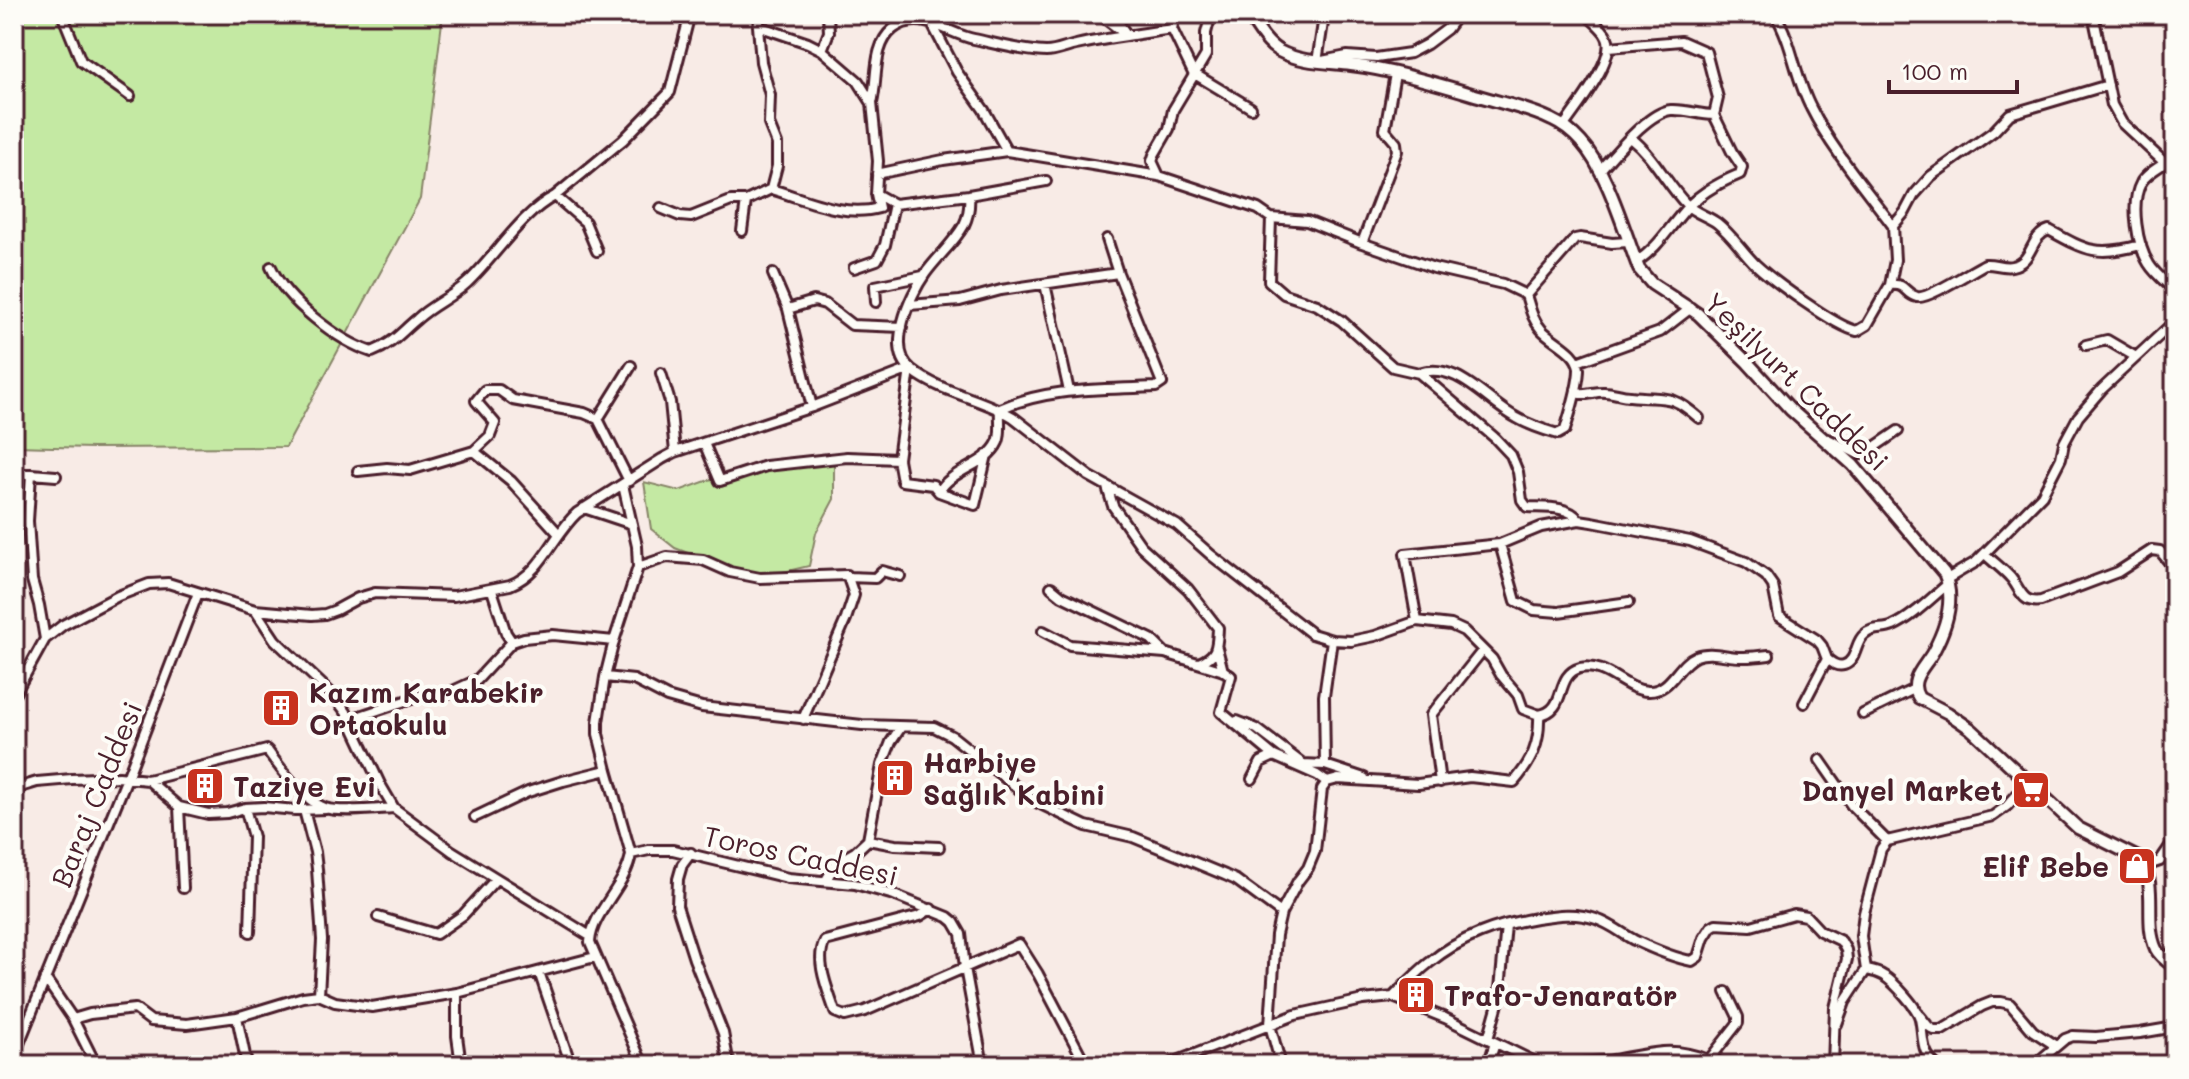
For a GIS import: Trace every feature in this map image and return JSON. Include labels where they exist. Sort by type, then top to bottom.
[{"type":"main road","name":"Yeşilyurt Caddesi","points":[[1248,14],[1273,47],[1291,56],[1395,74],[1527,111],[1554,120],[1563,127],[1580,141],[1600,170],[1639,269],[1652,284],[1691,308],[1791,410],[1869,482],[1937,564],[1947,582]]},
{"type":"main road","points":[[1947,582],[1949,611],[1933,652],[1918,673],[1914,689],[1919,698],[1958,720],[2078,828],[2140,859],[2145,866],[2149,886],[2156,949],[2175,967]]},
{"type":"street","points":[[62,14],[81,61],[130,96]]},
{"type":"street","points":[[271,267],[276,279],[343,339],[372,352],[382,348],[468,282],[506,238],[546,200],[623,140],[670,92],[690,14]]},
{"type":"street","points":[[761,14],[758,26],[761,62],[770,95],[769,124],[777,144],[777,166],[771,189]]},
{"type":"street","points":[[822,50],[829,32],[828,14]]},
{"type":"street","points":[[1099,14],[1127,35],[1140,34]]},
{"type":"street","points":[[1112,14],[1127,35]]},
{"type":"street","points":[[1175,14],[1172,29],[1193,73],[1251,108]]},
{"type":"street","points":[[1159,176],[1152,161],[1169,129],[1173,110],[1206,55],[1206,33],[1211,14]]},
{"type":"street","points":[[1320,14],[1323,23],[1317,62],[1347,56],[1376,58],[1410,53],[1447,29],[1456,14]]},
{"type":"street","points":[[1563,127],[1595,81],[1609,47],[1607,37],[1586,14]]},
{"type":"street","points":[[1631,138],[1648,152],[1688,207],[1716,222],[1775,281],[1850,330],[1857,331],[1867,325],[1890,285],[1895,260],[1893,226],[1839,154],[1810,106],[1785,30],[1775,14]]},
{"type":"street","points":[[2093,14],[2112,105],[2122,123],[2165,163],[2175,168]]},
{"type":"street","points":[[661,208],[691,217],[731,201],[746,201],[771,189],[835,209],[864,212],[879,208],[872,103],[876,69],[882,43],[892,30],[904,22],[932,23],[964,37],[1049,52],[1172,29]]},
{"type":"street","points":[[932,23],[957,72],[984,110],[1007,151]]},
{"type":"street","points":[[758,26],[822,50],[858,81],[872,103]]},
{"type":"street","points":[[1609,47],[1681,41],[1706,52],[1718,98],[1714,115],[1742,167],[1740,174],[1703,193],[1658,245],[1636,262]]},
{"type":"street","points":[[1362,243],[1397,151],[1396,143],[1385,130],[1395,74]]},
{"type":"street","points":[[1893,226],[1931,176],[1994,131],[2010,114],[2108,85]]},
{"type":"street","points":[[1600,170],[1648,121],[1667,110],[1714,115]]},
{"type":"street","points":[[877,174],[1007,151],[1159,176],[1258,209],[1271,218],[1307,221],[1434,268],[1503,284],[1526,295],[1532,316],[1541,329],[1562,346],[1579,368],[1565,430],[1558,434],[1516,418],[1458,376],[1431,369],[1419,373]]},
{"type":"street","points":[[2165,163],[2141,183],[2136,219],[2148,263],[2175,291]]},
{"type":"street","points":[[876,194],[894,204],[1046,181]]},
{"type":"street","points":[[969,195],[970,205],[964,225],[923,276],[909,305],[902,327],[901,355],[910,369],[943,387],[1000,409],[1107,487],[1177,525],[1312,634],[1351,641],[1417,621],[1451,625],[1464,631],[1483,650],[1518,695],[1523,709],[1539,715],[1555,709],[1563,685],[1576,669],[1597,669],[1630,687],[1653,691],[1663,687],[1699,654],[1769,655]]},
{"type":"street","points":[[555,196],[585,222],[597,251]]},
{"type":"street","points":[[742,231],[746,201]]},
{"type":"street","points":[[854,268],[877,260],[885,245],[894,204]]},
{"type":"street","points":[[1271,218],[1269,281],[1284,294],[1317,305],[1342,321],[1393,367],[1419,373],[1495,438],[1511,455],[1518,472],[1522,500],[1527,507],[1562,510],[1574,514],[1579,520]]},
{"type":"street","points":[[1890,285],[1902,285],[1919,298],[1985,264],[2016,265],[2031,252],[2034,239],[2049,230],[2082,248],[2109,252],[2141,245]]},
{"type":"street","points":[[1000,409],[1028,397],[1069,391],[1156,387],[1162,383],[1107,239]]},
{"type":"street","points":[[1526,295],[1575,239],[1628,242]]},
{"type":"street","points":[[909,305],[960,301],[1001,290],[1118,273]]},
{"type":"street","points":[[773,274],[788,309],[812,407]]},
{"type":"street","points":[[876,302],[875,286],[923,276]]},
{"type":"street","points":[[1045,284],[1069,391]]},
{"type":"street","points":[[788,309],[814,301],[825,304],[852,325],[902,327]]},
{"type":"street","points":[[1577,362],[1660,332],[1691,308]]},
{"type":"street","points":[[1417,621],[1405,554],[1500,544],[1541,527],[1579,520],[1690,541],[1757,568],[1773,586],[1779,616],[1817,640],[1832,664],[1846,664],[1851,660],[1860,637],[1874,628],[1891,627],[1899,622],[1976,562],[2042,495],[2078,417],[2102,389],[2175,321]]},
{"type":"street","points":[[2086,345],[2107,340],[2136,357]]},
{"type":"street","points":[[598,419],[631,366]]},
{"type":"street","points":[[14,695],[45,639],[63,625],[118,596],[149,584],[168,583],[255,610],[325,614],[375,593],[440,597],[492,590],[517,582],[548,552],[566,523],[584,508],[675,452],[812,407],[910,369]]},
{"type":"street","points":[[910,369],[898,459],[902,481],[933,485],[939,492],[975,505],[987,455]]},
{"type":"street","points":[[661,373],[670,402],[675,452]]},
{"type":"street","points":[[1576,389],[1586,395],[1604,391],[1673,399],[1699,418]]},
{"type":"street","points":[[358,471],[387,468],[410,470],[474,451],[490,436],[495,423],[476,401],[485,390],[499,390],[513,400],[584,413],[598,419],[626,483],[638,567],[614,641],[598,722],[598,734],[631,854],[628,867],[590,936],[595,957],[643,1065]]},
{"type":"street","points":[[939,492],[944,482],[987,455],[999,440],[1000,409]]},
{"type":"street","points":[[1823,438],[1864,454],[1898,431]]},
{"type":"street","points":[[704,443],[720,481],[766,466],[847,457],[898,459]]},
{"type":"street","points":[[474,451],[511,481],[558,533]]},
{"type":"street","points":[[14,474],[56,476]]},
{"type":"street","points":[[31,474],[28,521],[32,580],[45,639]]},
{"type":"street","points":[[1107,487],[1113,506],[1141,546],[1188,589],[1218,628],[1217,648],[1223,671]]},
{"type":"street","points":[[584,508],[632,524]]},
{"type":"street","points":[[1500,544],[1516,601],[1534,610],[1558,612],[1629,602]]},
{"type":"street","points":[[1985,554],[2012,579],[2025,599],[2036,602],[2118,572],[2152,550],[2160,551],[2175,569]]},
{"type":"street","points":[[638,567],[667,557],[703,560],[730,572],[760,578],[847,575],[875,578],[882,571],[900,576]]},
{"type":"street","points":[[803,719],[854,595],[848,577]]},
{"type":"street","points":[[1051,587],[1062,596],[1151,639],[1165,653]]},
{"type":"street","points":[[492,590],[512,642]]},
{"type":"street","name":"Baraj Caddesi","points":[[14,1056],[198,593]]},
{"type":"street","points":[[255,610],[275,640],[333,695],[351,719],[394,808],[452,851],[590,936]]},
{"type":"street","points":[[1043,631],[1070,645],[1165,653],[1223,671],[1231,676],[1221,712],[1274,756],[1327,782]]},
{"type":"street","points":[[351,719],[423,695],[444,695],[477,680],[512,642],[524,638],[553,635],[614,641]]},
{"type":"street","points":[[1325,765],[1324,696],[1332,640]]},
{"type":"street","points":[[1198,663],[1210,658],[1217,648]]},
{"type":"street","points":[[1440,782],[1431,715],[1483,650]]},
{"type":"street","points":[[1804,703],[1827,659]]},
{"type":"street","points":[[605,677],[634,680],[667,697],[702,707],[803,719],[934,727],[952,736],[1034,801],[1086,826],[1133,837],[1182,855],[1225,875],[1281,913]]},
{"type":"street","points":[[1863,714],[1914,689]]},
{"type":"street","points":[[1281,1065],[1270,1025],[1281,913],[1315,851],[1322,789],[1327,782],[1338,779],[1418,784],[1470,777],[1514,782],[1529,765],[1540,724],[1539,715]]},
{"type":"street","points":[[1229,718],[1257,729],[1303,764],[1325,765],[1378,782]]},
{"type":"street","points":[[826,880],[837,862],[868,840],[882,765],[901,727]]},
{"type":"street","points":[[14,789],[37,782],[72,779],[148,780],[267,750],[285,774],[326,809]]},
{"type":"street","points":[[1252,779],[1261,762],[1274,756]]},
{"type":"street","points":[[1820,760],[1852,806],[1887,841]]},
{"type":"street","points":[[475,817],[528,792],[607,770]]},
{"type":"street","points":[[148,780],[179,807],[208,814],[264,807],[304,810],[394,808]]},
{"type":"street","points":[[1835,1029],[1845,1002],[1866,970],[1861,946],[1864,913],[1881,849],[1887,841],[1993,816],[2007,806],[2029,781]]},
{"type":"street","points":[[179,807],[183,888]]},
{"type":"street","points":[[245,808],[253,837],[250,932]]},
{"type":"street","points":[[304,810],[317,869],[322,940],[319,995]]},
{"type":"street","points":[[2145,866],[2160,861],[2175,839]]},
{"type":"street","points":[[868,840],[939,847]]},
{"type":"street","name":"Toros Caddesi","points":[[631,854],[662,849],[691,853],[788,878],[871,887],[948,917],[961,934],[983,1065]]},
{"type":"street","points":[[691,853],[682,865],[678,879],[677,906],[723,1033],[727,1065]]},
{"type":"street","points":[[378,917],[436,934],[463,915],[496,879]]},
{"type":"street","points":[[931,909],[920,916],[825,941],[820,953],[835,1012],[845,1016],[865,1011],[1019,944],[1086,1065]]},
{"type":"street","points":[[1393,997],[1430,961],[1447,950],[1486,930],[1506,925],[1560,914],[1578,915],[1609,924],[1633,939],[1692,961],[1698,957],[1707,931],[1716,924],[1751,926],[1794,914],[1806,916],[1820,931],[1841,941],[1846,950],[1846,970],[1835,1008],[1833,1065]]},
{"type":"street","points":[[1488,1065],[1499,1000],[1506,925]]},
{"type":"street","points":[[2164,958],[2175,951]]},
{"type":"street","points":[[73,1019],[135,1009],[151,1021],[187,1024],[237,1017],[319,995],[335,1002],[372,1007],[457,993],[595,957]]},
{"type":"street","points":[[1866,970],[1890,981],[1934,1030],[1942,1030],[1982,1006],[2001,1002],[2010,1004],[2024,1024],[2056,1046]]},
{"type":"street","points":[[539,972],[571,1065]]},
{"type":"street","points":[[45,978],[73,1019],[96,1065]]},
{"type":"street","points":[[1569,1065],[1659,1051],[1693,1054],[1706,1062],[1738,1023],[1726,992]]},
{"type":"street","points":[[457,993],[461,1065]]},
{"type":"street","points":[[1167,1065],[1310,1011],[1372,998],[1393,997],[1428,1010],[1541,1065]]},
{"type":"street","points":[[1920,1016],[1921,1039],[1930,1060],[1936,1065]]},
{"type":"street","points":[[237,1017],[247,1065]]},
{"type":"street","points":[[2034,1065],[2073,1036],[2096,1037],[2175,1027]]},
{"type":"green space","points":[[14,14],[443,14],[420,199],[286,447],[14,446]]},
{"type":"green space","points":[[834,456],[834,499],[816,533],[809,566],[766,576],[719,565],[675,548],[651,529],[644,482],[679,491],[753,464]]},
{"type":"place","name":"Kazım Karabekir Ortaokulu","points":[[281,708]]},
{"type":"place","name":"Harbiye Sağlık Kabini","points":[[895,778]]},
{"type":"place","name":"Taziye Evi","points":[[205,786]]},
{"type":"place","name":"Danyel Market","points":[[2031,790]]},
{"type":"place","name":"Elif Bebe","points":[[2137,866]]},
{"type":"place","name":"Trafo-Jenaratör","points":[[1416,995]]}]
